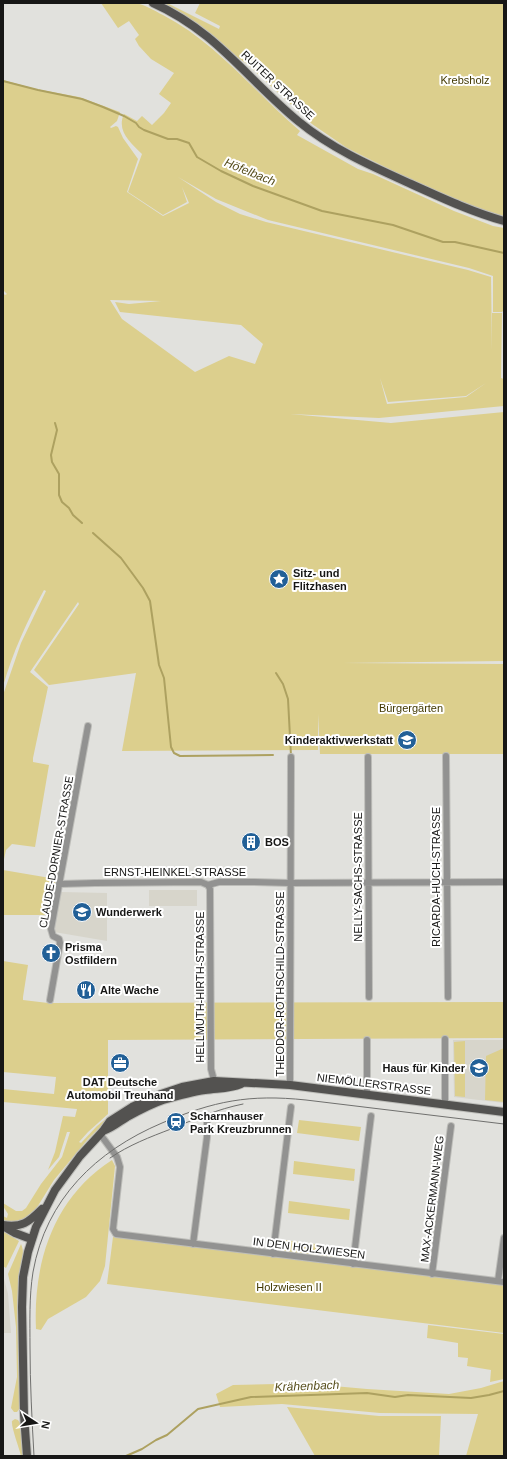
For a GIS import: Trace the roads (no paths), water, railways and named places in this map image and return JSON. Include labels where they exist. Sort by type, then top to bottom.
[{"type":"main road","name":"RUITER STRASSE","points":[[153,3],[185,20],[206,34],[228,53],[288,113],[329,144],[359,160],[448,200],[484,215],[504,221]]},
{"type":"main road","name":"NIEMÖLLERSTRASSE","points":[[27,1456],[24,1402],[22,1300],[25,1267],[31,1238],[46,1204],[74,1163],[101,1133],[132,1115],[161,1101],[228,1081],[290,1085],[504,1112]]},
{"type":"main road","points":[[3,1225],[14,1226],[24,1223],[32,1218],[46,1204]]},
{"type":"main road","points":[[3,1225],[15,1233],[31,1238]]},
{"type":"street","name":"CLAUDE-DORNIER-STRASSE","points":[[50,1000],[60,943],[59,939],[53,936],[51,932],[88,726]]},
{"type":"street","name":"RICARDA-HUCH-STRASSE","points":[[446,756],[448,997]]},
{"type":"street","name":"THEODOR-ROTHSCHILD-STRASSE","points":[[290,1085],[291,757]]},
{"type":"street","name":"NELLY-SACHS-STRASSE","points":[[368,757],[369,997]]},
{"type":"street","name":"ERNST-HEINKEL-STRASSE","points":[[60,884],[201,882],[208,885],[219,882],[290,883]]},
{"type":"street","name":"THEODOR-ROTHSCHILD-STRASSE","points":[[290,883],[504,882]]},
{"type":"street","name":"HELLMUTH-HIRTH-STRASSE","points":[[208,885],[210,889],[211,1068],[215,1085]]},
{"type":"street","points":[[445,1039],[445,1104]]},
{"type":"street","points":[[367,1040],[367,1094]]},
{"type":"street","points":[[273,1254],[291,1107]]},
{"type":"street","points":[[353,1264],[371,1116]]},
{"type":"street","points":[[194,1244],[208,1120]]},
{"type":"street","name":"MAX-ACKERMANN-WEG","points":[[432,1274],[451,1126]]},
{"type":"street","name":"IN DEN HOLZWIESEN","points":[[101,1133],[116,1157],[120,1167],[113,1232],[116,1234],[501,1282]]},
{"type":"street","points":[[501,1282],[504,1238]]},
{"type":"waterway","name":"Höfelbach","points":[[3,81],[82,99],[103,107],[124,116],[144,130],[168,139],[177,139],[189,143],[197,157],[221,171],[253,186],[322,211],[393,225],[443,242],[455,242],[504,253]]},
{"type":"waterway","points":[[55,423],[57,430],[51,455],[52,462],[59,474],[59,495],[62,502],[82,523]]},
{"type":"waterway","points":[[93,533],[121,558],[143,588],[150,601],[159,665],[164,678],[171,747],[174,753],[180,756],[273,755]]},
{"type":"waterway","points":[[276,673],[283,684],[288,699],[291,756]]},
{"type":"waterway","name":"Krähenbach","points":[[126,1456],[167,1435],[198,1409],[251,1397],[367,1393],[395,1397],[408,1395],[471,1398],[504,1391]]},
{"type":"tram line","points":[[34,1456],[30,1375],[30,1310],[33,1272],[40,1246],[49,1222],[62,1200],[96,1163],[116,1148],[138,1134],[181,1115],[215,1104],[249,1099],[286,1098],[504,1124]]},
{"type":"tram line","points":[[110,1158],[132,1145],[155,1135],[207,1115],[243,1104]]},
{"type":"place","name":"Sitz- und Flitzhasen","points":[[279,579]]},
{"type":"place","name":"Kinderaktivwerkstatt","points":[[407,740]]},
{"type":"place","name":"BOS","points":[[251,842]]},
{"type":"place","name":"Wunderwerk","points":[[82,912]]},
{"type":"place","name":"Prisma Ostfildern","points":[[51,953]]},
{"type":"place","name":"Alte Wache","points":[[86,990]]},
{"type":"place","name":"DAT Deutsche Automobil Treuhand","points":[[120,1063]]},
{"type":"place","name":"Haus für Kinder","points":[[479,1068]]},
{"type":"place","name":"Scharnhauser Park Kreuzbrunnen","points":[[176,1122]]},
{"type":"park label","name":"Krebsholz","points":[[465,80]]},
{"type":"park label","name":"Bürgergärten","points":[[411,708]]},
{"type":"park label","name":"Holzwiesen II","points":[[289,1287]]}]
